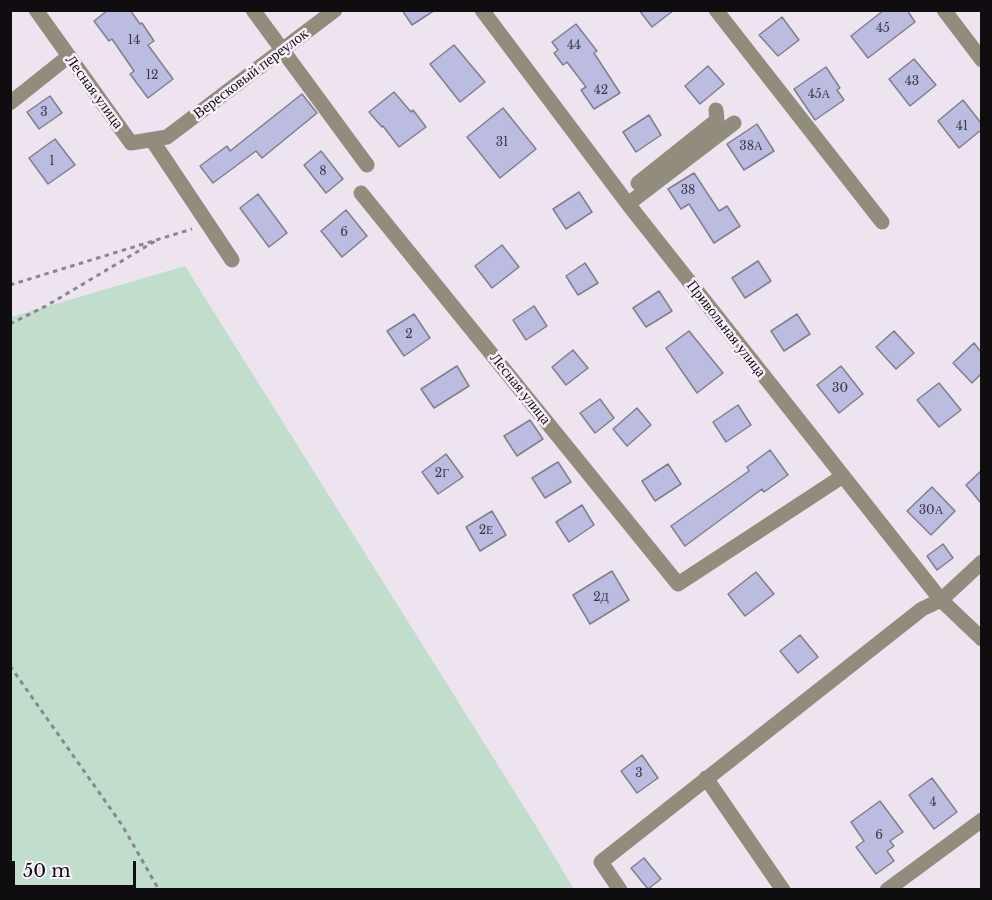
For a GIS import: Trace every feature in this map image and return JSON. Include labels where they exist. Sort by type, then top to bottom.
[{"type":"street","name":"Лесная улица","points":[[36,10],[131,143],[160,138]]},
{"type":"street","points":[[253,10],[368,165]]},
{"type":"street","name":"Вересковый переулок","points":[[160,138],[284,51],[335,10]]},
{"type":"street","name":"Привольная улица","points":[[482,10],[625,200],[941,600],[981,639]]},
{"type":"street","points":[[716,10],[882,222]]},
{"type":"street","points":[[944,10],[981,60]]},
{"type":"street","points":[[10,103],[69,56]]},
{"type":"street","points":[[625,200],[717,120],[716,110]]},
{"type":"street","points":[[625,200],[734,123]]},
{"type":"street","points":[[160,138],[232,260]]},
{"type":"street","name":"Лесная улица","points":[[361,194],[678,584],[843,476]]},
{"type":"street","points":[[620,890],[601,862],[922,609],[941,600],[981,562]]},
{"type":"street","points":[[706,778],[783,890]]},
{"type":"street","points":[[887,890],[981,820]]},
{"type":"path","points":[[10,285],[177,234]]},
{"type":"path","points":[[10,324],[46,306],[161,238]]},
{"type":"path","points":[[10,666],[122,825],[159,890]]},
{"type":"green space","points":[[185,266],[574,889],[11,889],[11,317]]},
{"type":"building","points":[[108,10],[130,10],[154,41],[148,45],[173,79],[148,98],[130,74],[134,71],[112,39],[109,41],[94,21]]},
{"type":"building","points":[[402,10],[435,10],[412,25]]},
{"type":"building","points":[[639,10],[674,10],[652,27]]},
{"type":"building","points":[[884,10],[907,10],[915,22],[868,58],[851,36]]},
{"type":"building","points":[[782,17],[799,40],[778,56],[759,35]]},
{"type":"building","points":[[576,24],[597,51],[594,53],[620,93],[594,109],[581,90],[586,87],[567,62],[563,65],[554,53],[558,50],[552,42]]},
{"type":"building","points":[[454,45],[485,82],[460,102],[430,64]]},
{"type":"building","points":[[914,59],[936,85],[910,106],[889,79]]},
{"type":"building","points":[[708,66],[724,84],[700,104],[685,86]]},
{"type":"building","points":[[826,67],[840,88],[837,90],[844,100],[815,120],[794,89]]},
{"type":"building","points":[[394,92],[411,112],[413,110],[426,127],[399,147],[369,112]]},
{"type":"building","points":[[302,94],[317,113],[262,158],[256,151],[213,183],[200,166],[227,146],[230,151]]},
{"type":"building","points":[[50,96],[62,113],[39,129],[27,112]]},
{"type":"building","points":[[963,100],[981,123],[981,130],[959,148],[938,121]]},
{"type":"building","points":[[503,108],[536,149],[500,178],[467,137]]},
{"type":"building","points":[[649,115],[661,135],[636,152],[623,132]]},
{"type":"building","points":[[757,124],[774,151],[744,170],[727,144]]},
{"type":"building","points":[[55,139],[75,165],[48,184],[29,158]]},
{"type":"building","points":[[321,151],[343,179],[326,193],[304,165]]},
{"type":"building","points":[[694,173],[719,211],[727,206],[740,226],[714,243],[689,204],[681,209],[668,189]]},
{"type":"building","points":[[579,192],[592,212],[566,229],[553,209]]},
{"type":"building","points":[[258,194],[287,233],[269,247],[240,208]]},
{"type":"building","points":[[346,210],[367,236],[342,257],[321,231]]},
{"type":"building","points":[[502,245],[519,267],[492,288],[475,266]]},
{"type":"building","points":[[758,261],[771,281],[745,298],[732,278]]},
{"type":"building","points":[[585,263],[598,283],[578,295],[566,276]]},
{"type":"building","points":[[659,291],[672,311],[646,327],[633,308]]},
{"type":"building","points":[[534,306],[547,326],[526,340],[513,320]]},
{"type":"building","points":[[414,314],[430,338],[404,356],[387,331]]},
{"type":"building","points":[[797,314],[810,334],[784,351],[771,331]]},
{"type":"building","points":[[689,331],[723,373],[697,393],[666,348]]},
{"type":"building","points":[[894,331],[914,353],[896,369],[876,347]]},
{"type":"building","points":[[974,343],[981,352],[981,374],[972,383],[953,363]]},
{"type":"building","points":[[573,350],[588,368],[566,385],[552,367]]},
{"type":"building","points":[[457,366],[469,386],[434,408],[421,389]]},
{"type":"building","points":[[841,366],[863,394],[839,413],[817,385]]},
{"type":"building","points":[[939,383],[961,410],[939,427],[917,400]]},
{"type":"building","points":[[600,399],[614,418],[595,433],[580,413]]},
{"type":"building","points":[[738,405],[751,425],[726,442],[713,422]]},
{"type":"building","points":[[637,408],[651,425],[627,446],[613,429]]},
{"type":"building","points":[[530,420],[543,439],[517,456],[504,436]]},
{"type":"building","points":[[770,450],[788,475],[764,492],[762,489],[685,546],[671,526],[749,471],[747,467]]},
{"type":"building","points":[[446,454],[463,477],[438,494],[422,472]]},
{"type":"building","points":[[558,462],[571,482],[545,498],[532,478]]},
{"type":"building","points":[[668,464],[681,484],[655,501],[642,481]]},
{"type":"building","points":[[981,471],[981,503],[966,485]]},
{"type":"building","points":[[932,487],[955,511],[931,535],[907,511]]},
{"type":"building","points":[[582,505],[594,525],[569,542],[556,522]]},
{"type":"building","points":[[492,511],[506,535],[480,551],[466,527]]},
{"type":"building","points":[[943,544],[953,558],[937,570],[927,556]]},
{"type":"building","points":[[612,571],[629,600],[590,624],[573,595]]},
{"type":"building","points":[[756,572],[774,594],[745,616],[728,594]]},
{"type":"building","points":[[800,635],[818,657],[798,673],[780,651]]},
{"type":"building","points":[[642,755],[658,778],[637,793],[621,771]]},
{"type":"building","points":[[932,778],[957,812],[934,829],[909,795]]},
{"type":"building","points":[[880,801],[903,832],[890,841],[894,846],[887,851],[894,861],[876,874],[856,847],[864,841],[851,822]]},
{"type":"building","points":[[644,858],[661,879],[648,889],[631,868]]}]
